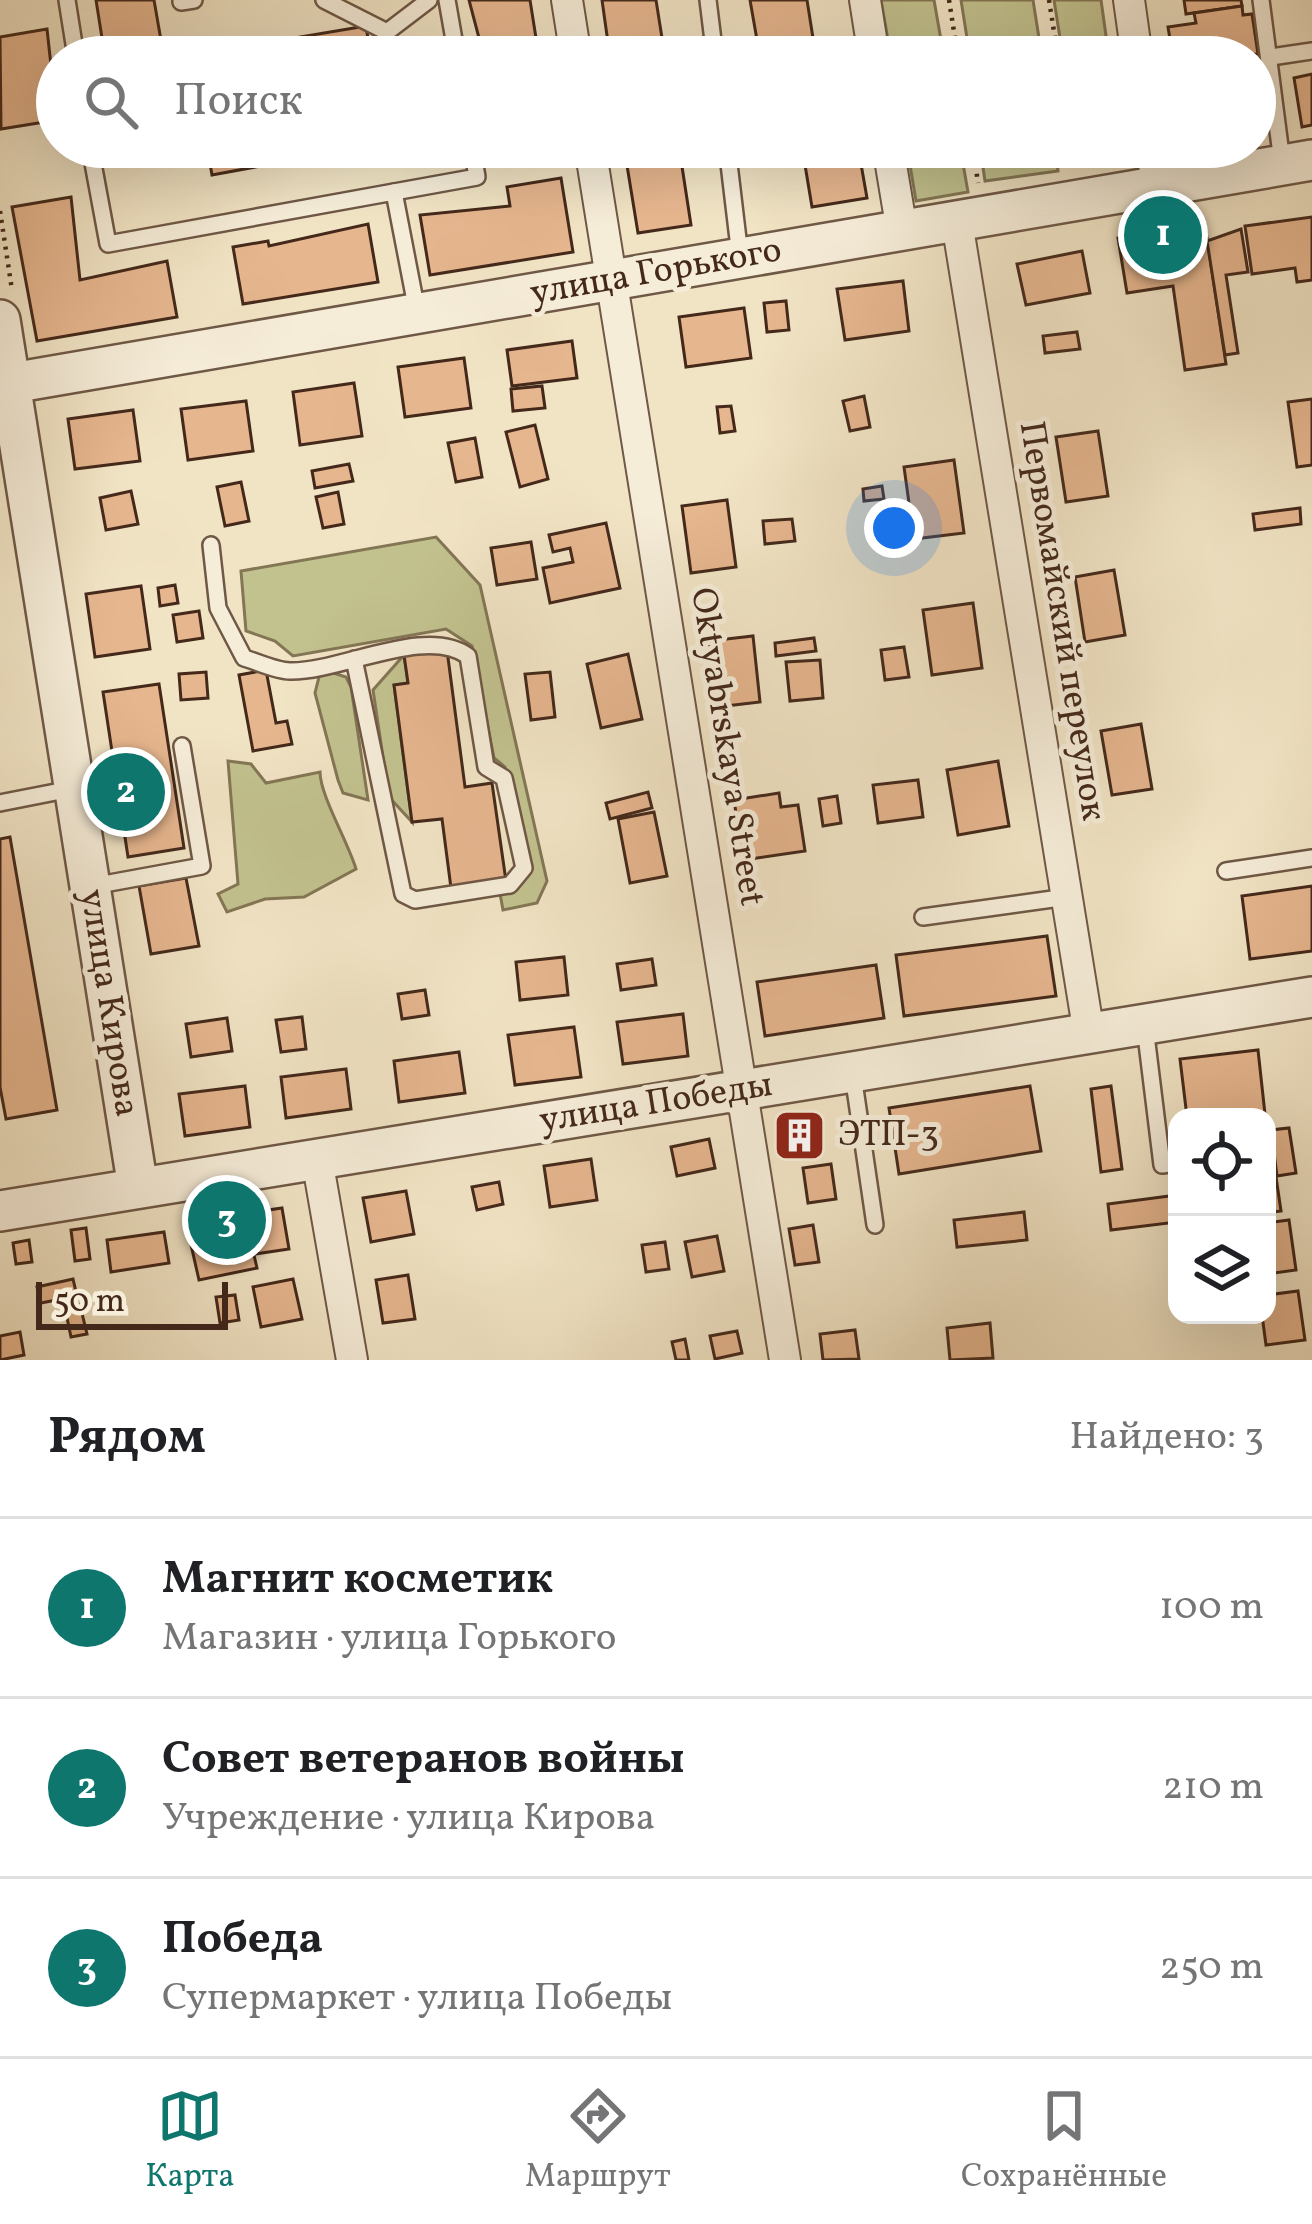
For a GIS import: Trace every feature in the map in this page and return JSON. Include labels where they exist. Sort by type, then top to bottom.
[{"type":"street","points":[[567,0],[573,36]]},
{"type":"street","points":[[865,0],[871,36]]},
{"type":"street","points":[[1129,0],[1134,36]]},
{"type":"street","name":"Oktyabrskaya Street","points":[[593,168],[785,1360]]},
{"type":"street","points":[[892,168],[902,231]]},
{"type":"street","points":[[1155,168],[1158,187]]},
{"type":"street","name":"улица Горького","points":[[5,384],[902,231],[969,210],[1269,168]]},
{"type":"street","name":"Первомайский переулок","points":[[969,210],[1089,1034]]},
{"type":"street","name":"улица Кирова","points":[[7,311],[5,384],[138,1188]]},
{"type":"street","name":"улица Победы","points":[[0,1211],[1312,1000]]},
{"type":"street","points":[[317,1159],[352,1360]]},
{"type":"lane","points":[[68,0],[73,36]]},
{"type":"lane","points":[[324,0],[387,32],[429,0]]},
{"type":"lane","points":[[447,0],[453,36]]},
{"type":"lane","points":[[708,0],[712,36]]},
{"type":"lane","points":[[1261,0],[1267,36]]},
{"type":"lane","points":[[1276,56],[1312,51]]},
{"type":"lane","points":[[1276,77],[1298,163]]},
{"type":"lane","points":[[94,168],[108,244],[477,177],[476,168]]},
{"type":"lane","points":[[729,168],[740,259]]},
{"type":"lane","points":[[394,192],[418,314]]},
{"type":"lane","points":[[211,545],[218,608],[244,658],[290,671],[354,659],[430,645],[454,646],[468,656],[486,767],[504,778],[524,868],[520,878],[510,885],[415,900],[403,894],[354,659]]},
{"type":"lane","points":[[90,887],[202,866],[182,746]]},
{"type":"lane","points":[[0,803],[74,788]]},
{"type":"lane","points":[[1226,871],[1312,858]]},
{"type":"lane","points":[[923,917],[1066,897]]},
{"type":"lane","points":[[1145,1024],[1162,1165],[1168,1164]]},
{"type":"lane","points":[[852,1072],[874,1225]]},
{"type":"path","points":[[950,0],[955,36]]},
{"type":"path","points":[[1049,0],[1055,36]]},
{"type":"path","points":[[969,210],[972,168]]},
{"type":"path","points":[[1075,168],[1077,180]]},
{"type":"path","points":[[0,211],[7,311]]},
{"type":"green space","points":[[881,0],[934,0],[940,36],[887,36]]},
{"type":"green space","points":[[961,0],[1033,0],[1039,36],[967,36]]},
{"type":"green space","points":[[1054,0],[1101,0],[1106,36],[1060,36]]},
{"type":"green space","points":[[910,168],[964,168],[968,192],[916,201]]},
{"type":"green space","points":[[983,168],[1058,168],[1058,171],[985,181]]},
{"type":"green space","points":[[436,537],[480,585],[547,881],[537,903],[503,910],[499,888],[527,863],[505,767],[494,758],[472,646],[446,629],[293,656],[275,641],[246,631],[241,571]]},
{"type":"green space","points":[[404,655],[408,683],[394,685],[412,822],[389,797],[373,690]]},
{"type":"green space","points":[[327,671],[346,677],[351,687],[368,800],[343,793],[338,780],[315,693],[319,677]]},
{"type":"green space","points":[[228,761],[251,764],[266,783],[320,772],[356,869],[304,897],[265,899],[227,912],[218,894],[238,884]]},
{"type":"building","points":[[96,0],[154,0],[160,36],[102,36]]},
{"type":"building","points":[[469,0],[530,0],[536,36],[478,36]]},
{"type":"building","points":[[602,0],[656,0],[662,36],[607,36]]},
{"type":"building","points":[[750,0],[807,0],[813,36],[756,36]]},
{"type":"building","points":[[1184,0],[1241,0],[1242,6],[1186,14]]},
{"type":"building","points":[[1242,6],[1243,15],[1252,14],[1255,36],[1170,36],[1168,27],[1196,23],[1194,13]]},
{"type":"building","points":[[366,26],[368,36],[306,36]]},
{"type":"building","points":[[47,29],[48,36],[36,36],[36,123],[1,129],[0,37]]},
{"type":"building","points":[[1312,74],[1312,125],[1302,127],[1294,78]]},
{"type":"building","points":[[211,168],[250,168],[212,175]]},
{"type":"building","points":[[627,168],[682,168],[691,225],[638,233]]},
{"type":"building","points":[[806,168],[862,168],[867,198],[812,207]]},
{"type":"building","points":[[561,178],[573,252],[430,275],[420,215],[510,206],[507,187]]},
{"type":"building","points":[[71,197],[80,280],[167,261],[177,317],[37,341],[12,207]]},
{"type":"building","points":[[1312,217],[1312,280],[1297,282],[1295,268],[1252,274],[1245,226]]},
{"type":"building","points":[[368,224],[378,282],[243,304],[233,247],[268,241],[269,246]]},
{"type":"building","points":[[1205,225],[1226,364],[1185,370],[1173,286],[1127,293],[1118,238]]},
{"type":"building","points":[[1241,229],[1248,272],[1226,275],[1238,353],[1225,355],[1207,241]]},
{"type":"building","points":[[1082,251],[1090,293],[1026,305],[1017,264]]},
{"type":"building","points":[[903,281],[909,331],[845,340],[837,289]]},
{"type":"building","points":[[786,301],[789,330],[767,332],[764,303]]},
{"type":"building","points":[[744,308],[751,358],[686,367],[679,317]]},
{"type":"building","points":[[1077,332],[1080,349],[1045,353],[1043,336]]},
{"type":"building","points":[[572,341],[577,378],[512,386],[507,350]]},
{"type":"building","points":[[464,358],[471,408],[405,417],[398,367]]},
{"type":"building","points":[[354,383],[362,436],[300,445],[293,392]]},
{"type":"building","points":[[542,386],[545,408],[513,411],[511,389]]},
{"type":"building","points":[[864,396],[870,427],[850,431],[843,401]]},
{"type":"building","points":[[1312,399],[1312,465],[1297,467],[1288,402]]},
{"type":"building","points":[[246,401],[253,451],[188,460],[181,409]]},
{"type":"building","points":[[731,406],[735,431],[720,433],[717,407]]},
{"type":"building","points":[[133,410],[140,461],[75,469],[68,419]]},
{"type":"building","points":[[535,425],[548,479],[520,487],[506,432]]},
{"type":"building","points":[[1098,431],[1108,496],[1066,502],[1056,437]]},
{"type":"building","points":[[475,438],[482,477],[456,482],[448,443]]},
{"type":"building","points":[[954,460],[964,533],[914,539],[904,467]]},
{"type":"building","points":[[349,464],[353,481],[315,488],[312,471]]},
{"type":"building","points":[[241,482],[249,521],[225,526],[217,487]]},
{"type":"building","points":[[882,486],[884,499],[864,501],[863,489]]},
{"type":"building","points":[[131,491],[138,524],[106,530],[100,498]]},
{"type":"building","points":[[338,492],[344,524],[323,528],[316,497]]},
{"type":"building","points":[[727,500],[736,567],[691,573],[682,506]]},
{"type":"building","points":[[1300,508],[1301,524],[1255,530],[1253,514]]},
{"type":"building","points":[[792,519],[795,541],[765,544],[763,521]]},
{"type":"building","points":[[606,523],[620,588],[550,603],[543,568],[573,562],[570,548],[553,552],[549,535]]},
{"type":"building","points":[[531,542],[537,579],[497,585],[491,548]]},
{"type":"building","points":[[1114,570],[1125,635],[1085,642],[1075,577]]},
{"type":"building","points":[[175,585],[178,603],[160,606],[158,588]]},
{"type":"building","points":[[141,586],[150,649],[95,657],[86,594]]},
{"type":"building","points":[[973,603],[982,668],[932,675],[923,610]]},
{"type":"building","points":[[199,611],[203,638],[177,642],[173,615]]},
{"type":"building","points":[[753,636],[760,702],[717,707],[709,641]]},
{"type":"building","points":[[814,638],[816,651],[776,656],[775,643]]},
{"type":"building","points":[[904,647],[909,677],[885,680],[881,650]]},
{"type":"building","points":[[447,650],[465,787],[492,783],[506,881],[451,888],[442,819],[412,822],[394,685],[408,683],[404,655]]},
{"type":"building","points":[[628,654],[642,719],[601,728],[587,664]]},
{"type":"building","points":[[820,660],[823,698],[790,701],[786,662]]},
{"type":"building","points":[[266,670],[276,723],[287,721],[292,744],[253,751],[239,675]]},
{"type":"building","points":[[206,672],[208,698],[181,700],[179,674]]},
{"type":"building","points":[[550,672],[555,717],[531,720],[525,674]]},
{"type":"building","points":[[159,684],[184,848],[128,857],[103,692]]},
{"type":"building","points":[[1141,724],[1152,789],[1112,795],[1101,731]]},
{"type":"building","points":[[998,761],[1009,826],[958,835],[947,770]]},
{"type":"building","points":[[918,780],[923,817],[878,823],[873,785]]},
{"type":"building","points":[[648,792],[652,808],[610,819],[606,803]]},
{"type":"building","points":[[779,793],[781,807],[798,805],[805,851],[743,860],[734,800]]},
{"type":"building","points":[[837,796],[841,823],[823,826],[819,799]]},
{"type":"building","points":[[654,812],[667,876],[630,883],[618,819]]},
{"type":"building","points":[[10,837],[57,1110],[6,1119],[0,1087],[0,839]]},
{"type":"building","points":[[186,878],[199,946],[151,954],[139,886]]},
{"type":"building","points":[[1312,886],[1312,951],[1250,959],[1242,896]]},
{"type":"building","points":[[1047,936],[1056,996],[904,1016],[896,955]]},
{"type":"building","points":[[564,957],[568,995],[520,1000],[516,962]]},
{"type":"building","points":[[652,959],[656,985],[621,990],[617,964]]},
{"type":"building","points":[[876,965],[884,1018],[765,1036],[757,982]]},
{"type":"building","points":[[425,990],[429,1015],[402,1019],[398,994]]},
{"type":"building","points":[[683,1014],[688,1056],[623,1064],[617,1022]]},
{"type":"building","points":[[302,1017],[306,1049],[281,1052],[276,1020]]},
{"type":"building","points":[[227,1018],[232,1051],[191,1057],[186,1024]]},
{"type":"building","points":[[574,1027],[581,1077],[515,1085],[508,1035]]},
{"type":"building","points":[[1258,1050],[1264,1108],[1186,1108],[1180,1059]]},
{"type":"building","points":[[459,1052],[465,1093],[399,1102],[394,1061]]},
{"type":"building","points":[[346,1069],[351,1109],[286,1118],[281,1077]]},
{"type":"building","points":[[245,1086],[250,1127],[185,1136],[179,1094]]},
{"type":"building","points":[[1030,1086],[1041,1151],[899,1174],[889,1108]]},
{"type":"building","points":[[1111,1086],[1122,1169],[1101,1172],[1091,1089]]},
{"type":"building","name":"ЭТП-3","points":[[810,1124],[813,1143],[789,1147],[786,1128]]},
{"type":"building","points":[[1289,1128],[1296,1173],[1277,1176],[1276,1129]]},
{"type":"building","points":[[709,1139],[715,1168],[677,1176],[671,1147]]},
{"type":"building","points":[[591,1159],[597,1200],[550,1207],[544,1166]]},
{"type":"building","points":[[831,1164],[836,1199],[808,1203],[803,1168]]},
{"type":"building","points":[[499,1182],[503,1204],[477,1210],[472,1187]]},
{"type":"building","points":[[406,1191],[414,1234],[371,1242],[363,1198]]},
{"type":"building","points":[[1168,1196],[1168,1223],[1111,1230],[1108,1204]]},
{"type":"building","points":[[238,1201],[243,1228],[217,1232],[213,1205]]},
{"type":"building","points":[[282,1208],[289,1249],[255,1254],[248,1213]]},
{"type":"building","points":[[1024,1212],[1027,1240],[957,1247],[954,1220]]},
{"type":"building","points":[[1289,1220],[1296,1270],[1276,1273],[1276,1222]]},
{"type":"building","points":[[813,1225],[819,1262],[795,1265],[789,1229]]},
{"type":"building","points":[[86,1228],[90,1259],[75,1261],[71,1230]]},
{"type":"building","points":[[164,1232],[169,1263],[111,1272],[107,1240]]},
{"type":"building","points":[[205,1233],[208,1250],[234,1244],[236,1254],[253,1251],[257,1268],[199,1280],[189,1236]]},
{"type":"building","points":[[717,1236],[724,1271],[692,1277],[685,1242]]},
{"type":"building","points":[[29,1240],[32,1262],[16,1264],[13,1243]]},
{"type":"building","points":[[665,1242],[669,1269],[646,1272],[642,1245]]},
{"type":"building","points":[[408,1275],[415,1319],[383,1323],[376,1280]]},
{"type":"building","points":[[73,1279],[77,1296],[41,1303],[37,1287]]},
{"type":"building","points":[[293,1279],[302,1319],[261,1327],[253,1287]]},
{"type":"building","points":[[1298,1291],[1305,1340],[1266,1345],[1263,1324],[1276,1324],[1276,1294]]},
{"type":"building","points":[[235,1295],[239,1320],[220,1323],[216,1297]]},
{"type":"building","points":[[80,1305],[87,1334],[71,1337],[65,1308]]},
{"type":"building","points":[[990,1323],[993,1358],[950,1360],[947,1328]]},
{"type":"building","points":[[855,1330],[859,1359],[823,1360],[820,1334]]},
{"type":"building","points":[[737,1331],[742,1353],[715,1359],[710,1336]]},
{"type":"building","points":[[20,1332],[24,1355],[0,1360],[0,1336]]},
{"type":"building","points":[[685,1339],[689,1360],[676,1360],[672,1342]]},
{"type":"place","name":"Магнит косметик","points":[[1163,235]]},
{"type":"place","name":"Совет ветеранов войны","points":[[126,792]]},
{"type":"place","name":"ЭТП-3","points":[[799,1136]]},
{"type":"place","name":"Победа","points":[[227,1220]]}]
